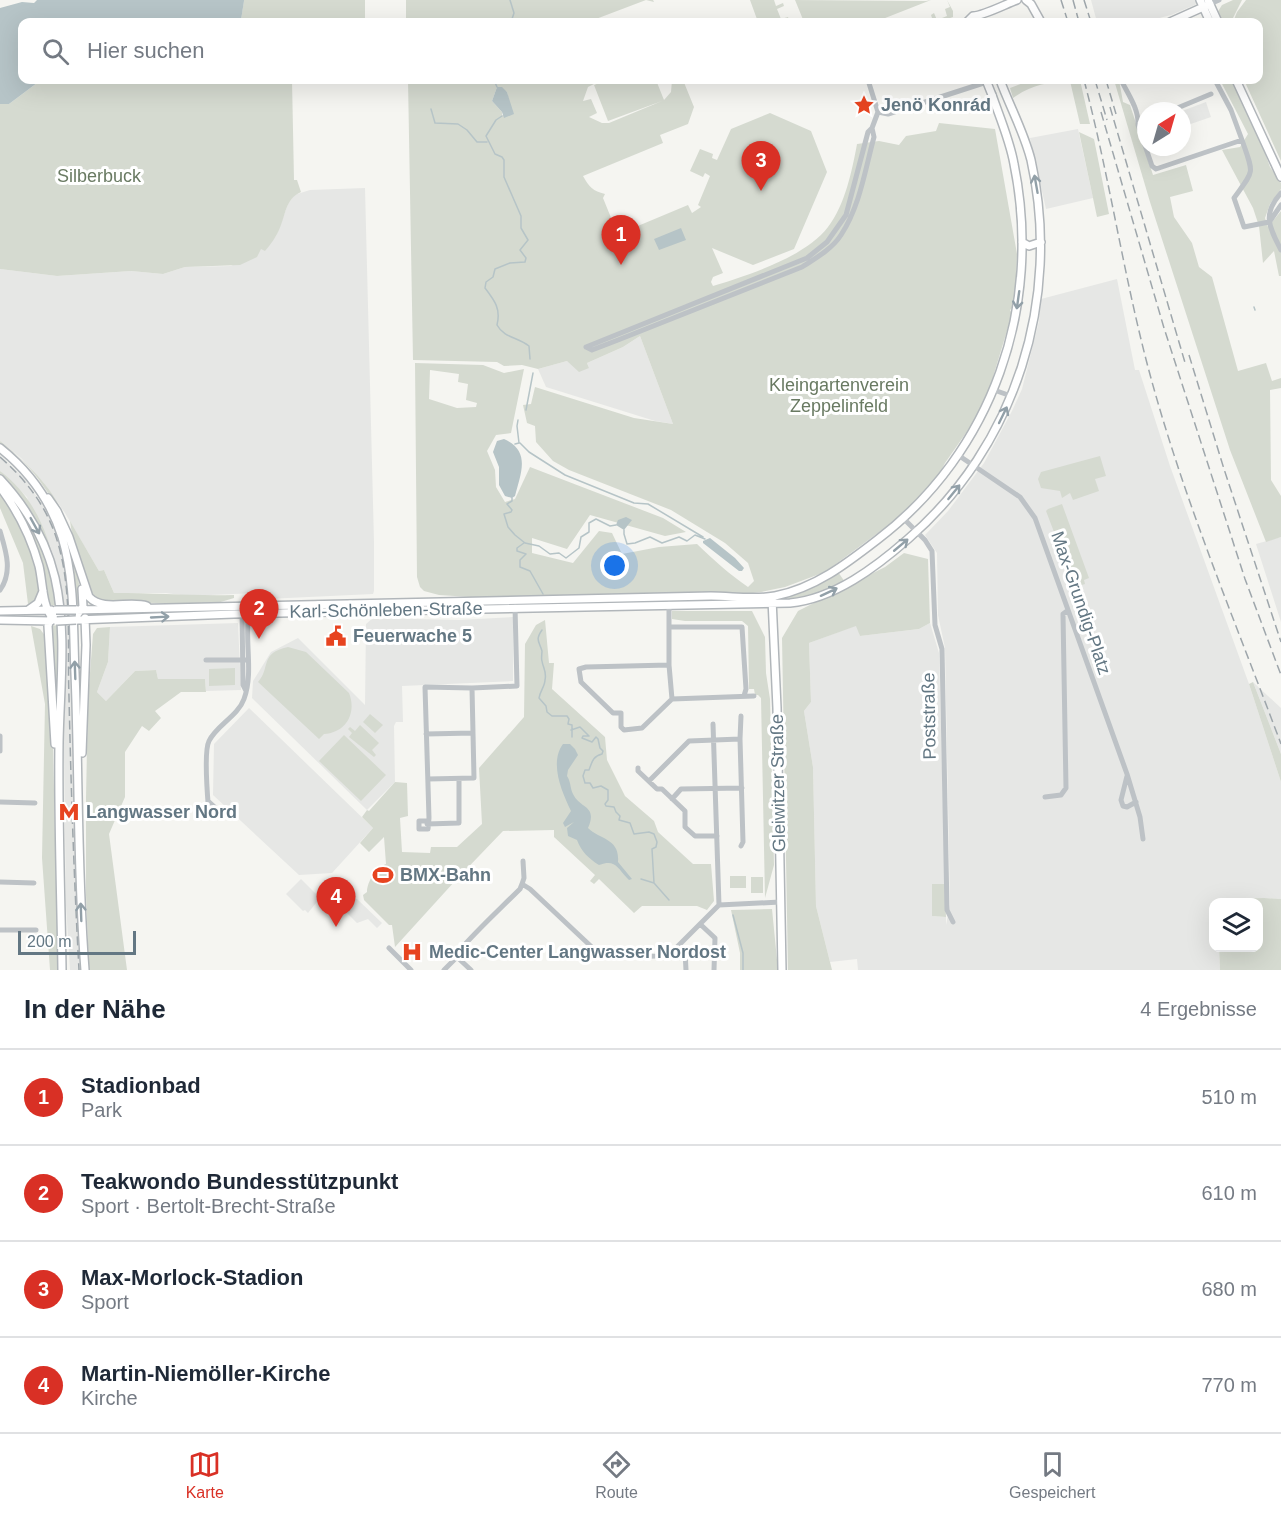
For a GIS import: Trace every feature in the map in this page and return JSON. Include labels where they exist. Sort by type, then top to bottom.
[{"type":"main road","points":[[982,18],[991,10],[1017,0]]},
{"type":"main road","points":[[1026,0],[1039,18]]},
{"type":"main road","points":[[1200,0],[1207,4],[1216,18]]},
{"type":"main road","points":[[1178,18],[1207,4]]},
{"type":"main road","points":[[772,600],[826,577],[904,519],[934,488],[958,455],[977,424],[993,390],[1015,320],[1021,279],[1022,242],[1021,209],[1014,163],[988,84]]},
{"type":"main road","points":[[772,600],[801,602],[826,594],[873,567],[917,532],[945,503],[974,466],[996,429],[1011,396],[1034,322],[1040,276],[1041,242],[1037,191],[1028,148],[1002,84]]},
{"type":"main road","points":[[1240,84],[1281,168]]},
{"type":"main road","points":[[1240,84],[1281,177]]},
{"type":"main road","points":[[1022,242],[1029,246],[1041,242]]},
{"type":"main road","points":[[0,448],[23,469],[51,501],[63,523],[74,551],[81,579],[84,602],[77,614]]},
{"type":"main road","points":[[0,479],[23,506],[37,530],[48,555],[56,584],[61,639],[59,773],[62,970]]},
{"type":"main road","points":[[0,487],[24,526],[55,615],[49,635],[56,763],[59,773]]},
{"type":"main road","points":[[37,487],[55,519],[67,560],[72,602],[85,970]]},
{"type":"main road","points":[[81,579],[87,594],[95,602],[140,604],[152,608]]},
{"type":"main road","points":[[26,611],[38,603],[44,588]]},
{"type":"main road","name":"Karl-Schönleben-Straße","points":[[0,611],[26,611],[55,615],[77,614],[86,620],[245,610],[772,600]]},
{"type":"main road","name":"Gleiwitzer Straße","points":[[772,600],[782,970]]},
{"type":"main road","name":"Karl-Schönleben-Straße","points":[[0,620],[21,621],[55,615],[152,608],[245,610]]},
{"type":"main road","points":[[86,645],[91,629],[104,619]]},
{"type":"main road","points":[[78,770],[82,758],[86,620]]},
{"type":"main road","points":[[21,621],[41,626],[49,635]]},
{"type":"street","points":[[1207,4],[1219,0]]},
{"type":"street","points":[[728,293],[591,350],[586,347],[728,293],[802,267],[821,255],[841,235],[874,137],[872,128],[878,112],[869,84]]},
{"type":"street","points":[[878,112],[888,114],[981,84]]},
{"type":"street","points":[[1123,84],[1132,101],[1152,166],[1156,169],[1242,140]]},
{"type":"street","points":[[1215,84],[1216,92],[1231,110],[1252,169],[1234,198],[1239,215],[1244,227],[1269,222]]},
{"type":"street","points":[[1191,103],[1216,92]]},
{"type":"street","points":[[1281,193],[1270,209],[1269,222],[1281,250]]},
{"type":"street","points":[[1269,222],[1281,205]]},
{"type":"street","points":[[993,390],[1011,396]]},
{"type":"street","name":"Max-Grundig-Platz","points":[[958,455],[1015,493],[1028,506],[1038,527],[1127,774],[1143,839]]},
{"type":"street","name":"Poststraße","points":[[904,519],[930,546],[934,557],[935,624],[942,649],[947,910],[953,922]]},
{"type":"street","points":[[0,531],[8,574],[0,590]]},
{"type":"street","points":[[669,601],[669,665],[672,699]]},
{"type":"street","points":[[459,779],[459,823],[427,823],[429,818],[425,687],[517,686],[517,604]]},
{"type":"street","points":[[208,801],[208,745],[213,736],[240,706],[248,685],[245,660],[245,610]]},
{"type":"street","points":[[1045,797],[1061,795],[1066,788],[1063,614],[1067,611]]},
{"type":"street","points":[[669,627],[742,627],[746,689],[744,696]]},
{"type":"street","points":[[1063,630],[1073,628]]},
{"type":"street","points":[[206,660],[245,660]]},
{"type":"street","points":[[669,665],[586,666],[579,669],[579,678],[613,712],[621,713],[621,727],[624,730],[642,728],[672,699],[754,696]]},
{"type":"street","points":[[428,780],[472,779],[474,777],[472,688]]},
{"type":"street","points":[[741,716],[743,842],[741,846]]},
{"type":"street","points":[[713,724],[719,905]]},
{"type":"street","points":[[426,734],[473,733]]},
{"type":"street","points":[[0,736],[0,751]]},
{"type":"street","points":[[650,782],[688,741],[740,739]]},
{"type":"street","points":[[638,768],[650,782],[685,811],[685,826],[695,836],[717,837]]},
{"type":"street","points":[[1127,774],[1121,801],[1123,806],[1127,807],[1136,804]]},
{"type":"street","points":[[672,799],[681,789],[742,788]]},
{"type":"street","points":[[0,802],[35,803]]},
{"type":"street","points":[[444,970],[487,920],[520,889],[524,878],[523,861]]},
{"type":"street","points":[[0,882],[33,883]]},
{"type":"street","points":[[522,884],[593,949],[604,956],[665,956],[671,953],[719,905],[780,902]]},
{"type":"street","points":[[699,924],[715,938],[714,970]]},
{"type":"street","points":[[0,930],[36,930]]},
{"type":"street","points":[[679,945],[685,951],[686,970]]},
{"type":"street","points":[[389,948],[411,970]]},
{"type":"street","points":[[457,957],[471,970]]},
{"type":"shaded area","points":[[37,0],[244,0],[241,18],[18,18],[18,84],[36,84],[9,104],[0,104],[0,8],[22,2],[34,3]]},
{"type":"shaded area","points":[[1091,0],[1195,0],[1197,4],[1159,18],[1096,18]]},
{"type":"shaded area","points":[[497,87],[502,87],[507,92],[514,114],[504,118],[502,112],[492,101]]},
{"type":"shaded area","points":[[1206,102],[1211,117],[1191,124],[1191,108]]},
{"type":"shaded area","points":[[1078,129],[1093,198],[1046,209],[1030,138]]},
{"type":"shaded area","points":[[365,188],[374,542],[373,594],[266,599],[256,593],[188,596],[166,593],[114,593],[104,570],[99,571],[65,513],[43,482],[21,458],[0,441],[0,269],[57,276],[131,271],[163,274],[185,267],[231,266],[276,236],[288,204],[294,195],[310,190]]},
{"type":"shaded area","points":[[681,228],[686,240],[659,250],[654,239]]},
{"type":"shaded area","points":[[1117,279],[1135,370],[1139,370],[1170,466],[1249,684],[1281,782],[1281,899],[1209,898],[1209,952],[1219,952],[1220,970],[858,970],[857,959],[830,962],[816,906],[813,767],[804,711],[811,702],[809,643],[857,625],[860,636],[919,629],[930,623],[939,653],[945,884],[932,916],[946,917],[946,925],[950,905],[945,648],[938,615],[937,553],[925,535],[948,511],[984,463],[1012,411],[1022,389],[1039,321],[1041,299]]},
{"type":"shaded area","points":[[640,336],[673,424],[655,421],[546,387],[538,369],[567,361],[589,368],[587,363],[623,347]]},
{"type":"shaded area","points":[[504,439],[518,450],[522,463],[520,479],[515,496],[512,498],[505,496],[499,485],[499,467],[493,452],[497,441]]},
{"type":"shaded area","points":[[0,455],[25,479],[47,512],[57,535],[65,571],[70,625],[75,862],[81,970],[70,970],[66,905],[62,602],[27,497],[0,471]]},
{"type":"shaded area","points":[[626,517],[632,520],[624,530],[616,525],[618,520]]},
{"type":"shaded area","points":[[1281,537],[1281,622],[1256,544]]},
{"type":"shaded area","points":[[710,538],[735,558],[744,568],[742,571],[703,543]]},
{"type":"shaded area","points":[[513,617],[513,681],[402,686],[403,722],[396,722],[394,726],[395,782],[367,810],[252,698],[253,681],[271,652],[298,638],[365,705],[366,624],[373,618],[459,620]]},
{"type":"shaded area","points":[[238,623],[241,690],[206,691],[205,679],[158,679],[156,670],[135,671],[106,701],[97,692],[108,662],[110,627]]},
{"type":"shaded area","points":[[1253,682],[1281,708],[1281,754]]},
{"type":"shaded area","points":[[249,708],[373,828],[332,873],[299,875],[213,795],[214,744]]},
{"type":"shaded area","points":[[563,744],[570,744],[578,755],[568,770],[567,776],[576,799],[587,808],[591,815],[588,828],[613,844],[618,854],[618,862],[632,879],[629,880],[618,867],[612,864],[595,863],[583,851],[577,840],[568,836],[567,828],[574,822],[565,827],[563,823],[571,811],[557,769],[557,760]]},
{"type":"shaded area","points":[[301,879],[320,898],[308,913],[286,894]]},
{"type":"shaded area","points":[[350,898],[357,899],[382,923],[377,928],[368,919],[357,923],[343,909]]},
{"type":"green space","points":[[244,0],[365,0],[365,18],[241,18]]},
{"type":"green space","points":[[406,0],[646,0],[599,18],[406,18]]},
{"type":"green space","points":[[750,0],[774,0],[776,6],[783,3],[784,6],[777,9],[781,18],[757,18]]},
{"type":"green space","points":[[795,0],[931,0],[885,18],[802,18]]},
{"type":"green space","points":[[947,0],[953,11],[953,17],[942,18],[947,16],[945,9],[950,7]]},
{"type":"green space","points":[[1233,0],[1242,0],[1233,18],[1220,18],[1217,13],[1222,5]]},
{"type":"green space","points":[[1246,0],[1281,0],[1281,161],[1246,84],[1263,84],[1263,18],[1235,18]]},
{"type":"green space","name":"Silberbuck","points":[[36,84],[292,84],[294,180],[297,180],[301,192],[289,203],[278,233],[265,251],[261,249],[257,257],[240,265],[185,267],[163,274],[131,271],[57,276],[0,269],[0,104],[9,104]]},
{"type":"green space","name":"Kleingartenverein Zeppelinfeld","points":[[408,84],[594,84],[588,87],[583,101],[591,99],[597,113],[589,117],[602,123],[609,123],[662,101],[608,121],[594,85],[658,84],[664,100],[671,92],[672,84],[685,84],[694,107],[688,124],[660,135],[663,143],[583,176],[592,188],[605,194],[603,198],[614,225],[619,231],[627,228],[630,234],[634,232],[633,228],[688,205],[692,213],[701,207],[698,205],[710,176],[705,173],[703,177],[690,171],[700,149],[713,154],[712,158],[717,160],[731,129],[770,113],[811,131],[827,172],[794,249],[753,265],[712,248],[723,273],[713,277],[711,282],[713,286],[775,264],[818,238],[839,209],[857,144],[879,141],[899,145],[906,136],[936,131],[939,123],[995,129],[1017,254],[1016,281],[1013,307],[1010,310],[1012,314],[984,407],[941,471],[909,510],[825,572],[785,587],[745,594],[486,598],[439,595],[424,591],[417,577],[415,363],[483,365],[504,373],[524,369],[511,433],[496,435],[487,451],[495,470],[496,487],[505,502],[515,499],[530,467],[663,518],[686,532],[665,536],[590,515],[567,549],[532,538],[532,553],[573,563],[599,531],[612,533],[622,554],[659,547],[697,544],[748,587],[754,581],[748,563],[725,543],[671,510],[569,470],[553,461],[536,442],[535,426],[527,423],[523,405],[531,404],[535,387],[634,418],[673,424],[640,336],[623,347],[587,363],[589,368],[579,372],[567,361],[538,369],[522,365],[504,366],[497,362],[413,360]],"holes":[[[497,87],[507,92],[510,106],[502,116],[502,112],[492,101]],[[430,370],[459,374],[458,382],[468,384],[466,400],[477,403],[476,407],[457,408],[429,399]]]},
{"type":"green space","points":[[1020,84],[1045,84],[1026,90],[1013,98],[1010,88]]},
{"type":"green space","points":[[1071,84],[1081,84],[1090,124],[1080,124]]},
{"type":"green space","points":[[1115,84],[1120,84],[1123,102],[1130,105],[1137,126],[1137,156],[1147,156],[1153,175],[1186,165],[1193,191],[1170,197],[1174,217],[1192,243],[1199,267],[1212,277],[1238,371],[1266,363],[1272,381],[1281,378],[1281,388],[1270,390],[1271,480],[1281,496],[1281,537],[1266,542],[1230,450],[1150,202]]},
{"type":"green space","points":[[1222,84],[1236,84],[1270,167],[1281,183],[1281,189],[1270,204],[1265,218],[1268,227],[1281,211],[1281,276],[1279,276],[1274,251],[1263,263],[1259,226],[1253,208],[1222,150],[1240,147],[1248,134]]},
{"type":"green space","points":[[1079,132],[1094,139],[1109,214],[1097,217]]},
{"type":"green space","points":[[1100,456],[1106,476],[1095,479],[1099,491],[1073,500],[1070,493],[1062,498],[1060,491],[1041,488],[1038,479],[1041,472]]},
{"type":"green space","points":[[21,459],[40,478],[57,501],[66,525],[53,502],[39,480]]},
{"type":"green space","points":[[0,471],[22,492],[38,516],[49,543],[57,573],[14,491],[0,476]]},
{"type":"green space","points":[[0,490],[21,526],[33,556],[39,597],[35,602],[28,604],[23,563],[0,508]]},
{"type":"green space","points":[[6,492],[26,514],[41,544],[47,560],[57,606],[50,605],[42,570]]},
{"type":"green space","points":[[1062,504],[1089,578],[1084,580],[1085,584],[1075,587],[1046,511]]},
{"type":"green space","points":[[70,521],[99,571],[104,570],[114,593],[234,595],[234,598],[214,604],[100,602],[90,596],[73,540]]},
{"type":"green space","points":[[62,525],[75,564],[81,604],[74,605]]},
{"type":"green space","points":[[904,553],[928,559],[930,623],[919,629],[860,636],[856,626],[809,643],[811,702],[804,711],[813,767],[816,906],[832,970],[788,970],[782,638],[798,611],[885,567]]},
{"type":"green space","points":[[838,572],[845,582],[810,597],[782,601],[781,598],[808,589]]},
{"type":"green space","points":[[672,611],[752,611],[765,637],[766,673],[770,699],[774,865],[765,898],[761,698],[755,695],[754,689],[749,689],[748,626],[742,621],[672,619]]},
{"type":"green space","points":[[545,620],[549,663],[554,663],[552,689],[605,737],[607,760],[625,796],[654,821],[658,832],[693,864],[711,864],[714,901],[707,910],[697,906],[642,906],[634,913],[599,879],[594,884],[590,881],[595,875],[554,837],[554,830],[503,831],[395,947],[392,925],[389,925],[364,900],[363,895],[367,892],[373,875],[386,864],[384,837],[369,852],[360,843],[373,828],[362,817],[395,782],[407,783],[408,816],[400,818],[402,852],[430,853],[431,847],[457,847],[482,824],[479,768],[524,717],[525,644],[536,625]]},
{"type":"green space","points":[[59,625],[56,744],[53,745],[58,970],[50,970],[42,858],[45,704],[31,626],[40,629],[46,637],[50,626]]},
{"type":"green space","points":[[110,627],[108,662],[97,692],[106,701],[135,671],[156,670],[158,679],[205,679],[206,692],[181,692],[155,711],[161,718],[149,731],[142,726],[125,752],[125,797],[109,834],[127,970],[89,970],[86,895],[88,699],[93,634],[97,628]]},
{"type":"green space","points":[[288,647],[306,652],[349,693],[352,708],[348,721],[338,730],[324,734],[319,739],[258,682],[269,657]]},
{"type":"green space","points":[[235,668],[235,685],[209,686],[209,669]]},
{"type":"green space","points":[[1253,682],[1281,754],[1281,782],[1249,684]]},
{"type":"green space","points":[[370,714],[383,725],[375,733],[363,722]]},
{"type":"green space","points":[[360,725],[379,743],[372,750],[376,755],[374,757],[349,737],[352,733],[348,729],[350,727],[355,731]]},
{"type":"green space","points":[[344,735],[386,775],[361,801],[319,761]]},
{"type":"green space","points":[[730,876],[746,876],[746,888],[730,888]]},
{"type":"green space","points":[[751,877],[763,877],[763,893],[751,893]]},
{"type":"green space","points":[[932,884],[945,884],[946,917],[932,916]]},
{"type":"green space","points":[[1263,898],[1281,899],[1281,970],[1220,970],[1219,952],[1263,952]]},
{"type":"green space","points":[[772,909],[778,970],[740,970],[740,953],[731,910]]},
{"type":"waterway","points":[[510,0],[514,13],[512,18]]},
{"type":"waterway","points":[[431,109],[435,123],[458,124],[467,130],[477,142],[487,142]]},
{"type":"waterway","points":[[502,116],[496,120],[486,136],[495,154],[504,160],[504,177],[521,216],[521,228],[528,240],[520,250],[526,258],[525,262],[510,263],[495,269],[493,277],[486,282],[485,288],[496,305],[497,325],[507,335],[529,346],[530,359]]},
{"type":"waterway","points":[[526,410],[533,373]]},
{"type":"waterway","points":[[515,444],[519,443],[518,420]]},
{"type":"waterway","points":[[520,443],[529,452],[565,475],[634,503],[648,504],[703,537]]},
{"type":"waterway","points":[[512,498],[512,501],[507,504],[512,510],[504,514],[508,527],[525,543],[539,546],[550,554],[559,553],[566,558],[579,548],[581,537],[589,532],[589,523],[596,519],[610,526],[616,525]]},
{"type":"waterway","points":[[624,530],[627,544],[650,537],[662,543],[679,537],[687,541],[695,535],[705,539]]},
{"type":"waterway","points":[[524,543],[517,548],[517,551],[526,554],[520,560],[520,567],[530,571],[543,594]]},
{"type":"waterway","points":[[542,630],[538,640],[542,651],[545,677],[539,698],[552,716],[567,716],[568,724],[572,725],[572,737]]},
{"type":"waterway","points":[[571,730],[580,727],[589,736],[582,738],[592,742],[596,737],[603,751],[593,760],[589,770],[585,770],[583,776],[585,783],[590,783],[593,788],[601,786],[608,790],[606,806],[614,807],[620,816],[619,820],[630,823],[634,834],[649,832],[654,834],[657,842],[656,847],[652,849],[654,883]]},
{"type":"waterway","points":[[641,879],[654,883],[669,900]]},
{"type":"waterway","points":[[733,915],[743,953],[743,970]]},
{"type":"railway","points":[[1061,0],[1067,18]]},
{"type":"railway","points":[[1073,0],[1078,18]]},
{"type":"railway","points":[[1084,0],[1090,18]]},
{"type":"railway","points":[[1085,84],[1144,351],[1167,434],[1214,568],[1281,744]]},
{"type":"railway","points":[[1096,84],[1107,120]]},
{"type":"railway","points":[[1107,84],[1116,114]]},
{"type":"railway","points":[[1110,107],[1186,366]]},
{"type":"railway","points":[[1101,112],[1164,328],[1245,579],[1281,675]]},
{"type":"railway","points":[[1189,355],[1281,642]]},
{"type":"railway","points":[[0,457],[18,474],[39,502],[51,523],[61,553],[68,614],[79,970]]},
{"type":"place","name":"Jenö Konrád","points":[[864,105]]},
{"type":"place","name":"Max-Morlock-Stadion","points":[[761,191]]},
{"type":"place","name":"Stadionbad","points":[[621,265]]},
{"type":"place","name":"Feuerwache 5","points":[[336,636]]},
{"type":"place","name":"Teakwondo Bundesstützpunkt","points":[[259,639]]},
{"type":"place","name":"Langwasser Nord","points":[[69,812]]},
{"type":"place","name":"BMX-Bahn","points":[[383,875]]},
{"type":"place","name":"Martin-Niemöller-Kirche","points":[[336,927]]},
{"type":"place","name":"Medic-Center Langwasser Nordost","points":[[412,952]]}]
